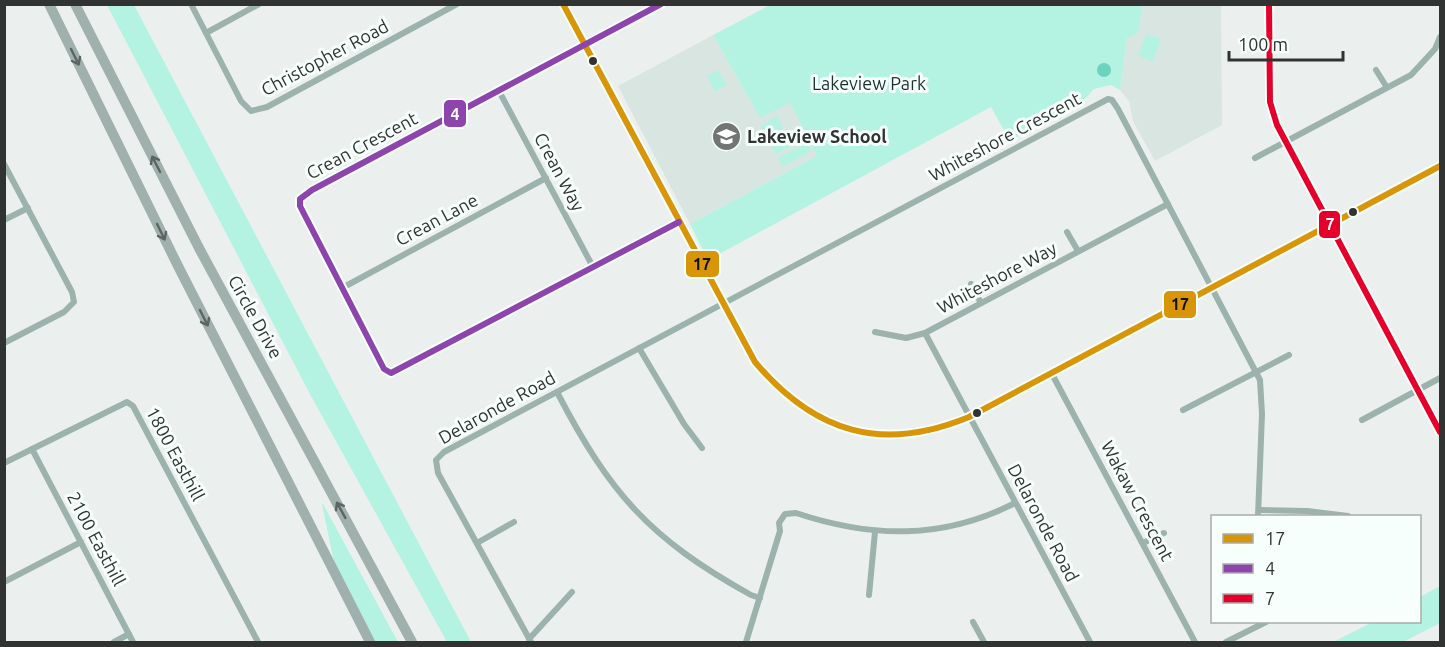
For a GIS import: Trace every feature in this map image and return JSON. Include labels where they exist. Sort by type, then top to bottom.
[{"type":"highway","points":[[49,4],[333,575],[363,642]]},
{"type":"highway","name":"Circle Drive","points":[[75,4],[199,248],[412,642]]},
{"type":"highway","points":[[369,561],[420,642]]},
{"type":"highway","points":[[333,575],[370,642]]},
{"type":"street","name":"Christopher Road","points":[[191,4],[242,101],[251,111],[267,107],[455,5]]},
{"type":"street","points":[[206,33],[259,4]]},
{"type":"street","points":[[563,4],[755,362],[778,389],[816,416],[864,433],[905,435],[949,426],[969,417],[1440,166]]},
{"type":"street","name":"Crean Crescent","points":[[661,4],[312,190],[300,199],[301,212],[384,369],[391,373],[679,222]]},
{"type":"street","points":[[1269,4],[1270,102],[1285,141],[1440,432]]},
{"type":"street","points":[[1255,158],[1386,86],[1411,75],[1430,56],[1440,37]]},
{"type":"street","points":[[1376,70],[1386,86]]},
{"type":"street","name":"Crean Way","points":[[499,91],[593,267]]},
{"type":"street","name":"Whiteshore Crescent","points":[[723,303],[1108,99],[1115,103],[1212,288]]},
{"type":"street","points":[[4,164],[72,292],[75,302],[64,312],[4,343]]},
{"type":"street","name":"Crean Lane","points":[[342,288],[546,178]]},
{"type":"street","name":"Whiteshore Way","points":[[969,417],[924,333],[1168,204]]},
{"type":"street","points":[[4,220],[28,208]]},
{"type":"street","points":[[1067,232],[1078,251]]},
{"type":"street","points":[[971,284],[981,303]]},
{"type":"street","points":[[1212,288],[1257,372],[1262,390],[1258,513],[1307,511],[1340,515]]},
{"type":"street","name":"Delaronde Road","points":[[530,641],[438,473],[436,460],[444,452],[723,303]]},
{"type":"street","points":[[875,332],[906,338],[924,333]]},
{"type":"street","points":[[639,348],[677,414],[702,447]]},
{"type":"street","points":[[1184,410],[1289,355]]},
{"type":"street","name":"Wakaw Crescent","points":[[1052,374],[1195,642]]},
{"type":"street","points":[[1362,420],[1440,378]]},
{"type":"street","points":[[557,392],[592,456],[641,519],[699,564],[760,598]]},
{"type":"street","name":"1800 Easthill","points":[[4,463],[122,403],[127,402],[133,406],[258,642]]},
{"type":"street","name":"Delaronde Road","points":[[969,417],[1090,642]]},
{"type":"street","name":"2100 Easthill","points":[[32,449],[133,642]]},
{"type":"street","points":[[746,642],[780,531],[779,523],[785,514],[796,513],[875,532],[952,526],[999,512],[1015,503]]},
{"type":"street","points":[[477,543],[514,522]]},
{"type":"street","points":[[869,595],[875,532]]},
{"type":"street","points":[[1143,543],[1164,533]]},
{"type":"street","points":[[4,582],[81,542]]},
{"type":"street","points":[[530,641],[572,592]]},
{"type":"street","points":[[973,622],[984,642]]},
{"type":"street","points":[[1226,642],[1262,623]]},
{"type":"street","points":[[114,642],[129,634]]},
{"type":"shaded area","points":[[1142,5],[1221,5],[1222,125],[1155,161],[1133,121],[1129,101],[1120,90],[1127,37],[1139,30]]},
{"type":"shaded area","name":"Lakeview School","points":[[713,35],[760,118],[790,102],[817,156],[690,224],[618,86]]},
{"type":"shaded area","points":[[1101,63],[1107,63],[1111,70],[1107,77],[1101,77],[1097,73],[1097,67]]},
{"type":"green space","points":[[107,5],[134,5],[471,642],[447,642],[311,396]]},
{"type":"green space","name":"Lakeview Park","points":[[770,5],[1142,5],[1139,30],[1134,36],[1127,37],[1120,90],[1111,85],[1094,89],[1082,102],[1010,141],[991,107],[708,260],[690,224],[817,156],[790,103],[760,118],[713,35]]},
{"type":"green space","points":[[1146,34],[1161,39],[1153,61],[1138,56]]},
{"type":"green space","points":[[718,70],[727,85],[715,91],[707,76]]},
{"type":"green space","points":[[777,116],[792,146],[776,154],[761,125]]},
{"type":"green space","points":[[807,143],[811,151],[783,166],[778,158]]},
{"type":"green space","points":[[322,504],[398,642],[375,642],[334,562]]},
{"type":"green space","points":[[1440,586],[1440,623],[1403,642],[1333,642],[1371,623],[1421,623],[1421,596]]},
{"type":"transit line","name":"17","points":[[563,4],[755,362],[778,386],[802,406],[826,420],[852,430],[879,434],[907,434],[937,428],[969,417],[1440,166]]},
{"type":"transit line","name":"4","points":[[661,4],[312,190],[300,199],[300,206],[384,369],[391,373],[679,222]]},
{"type":"transit line","name":"7","points":[[1269,4],[1270,102],[1277,125],[1440,432]]},
{"type":"place","name":"Lakeview School","points":[[726,137]]}]
